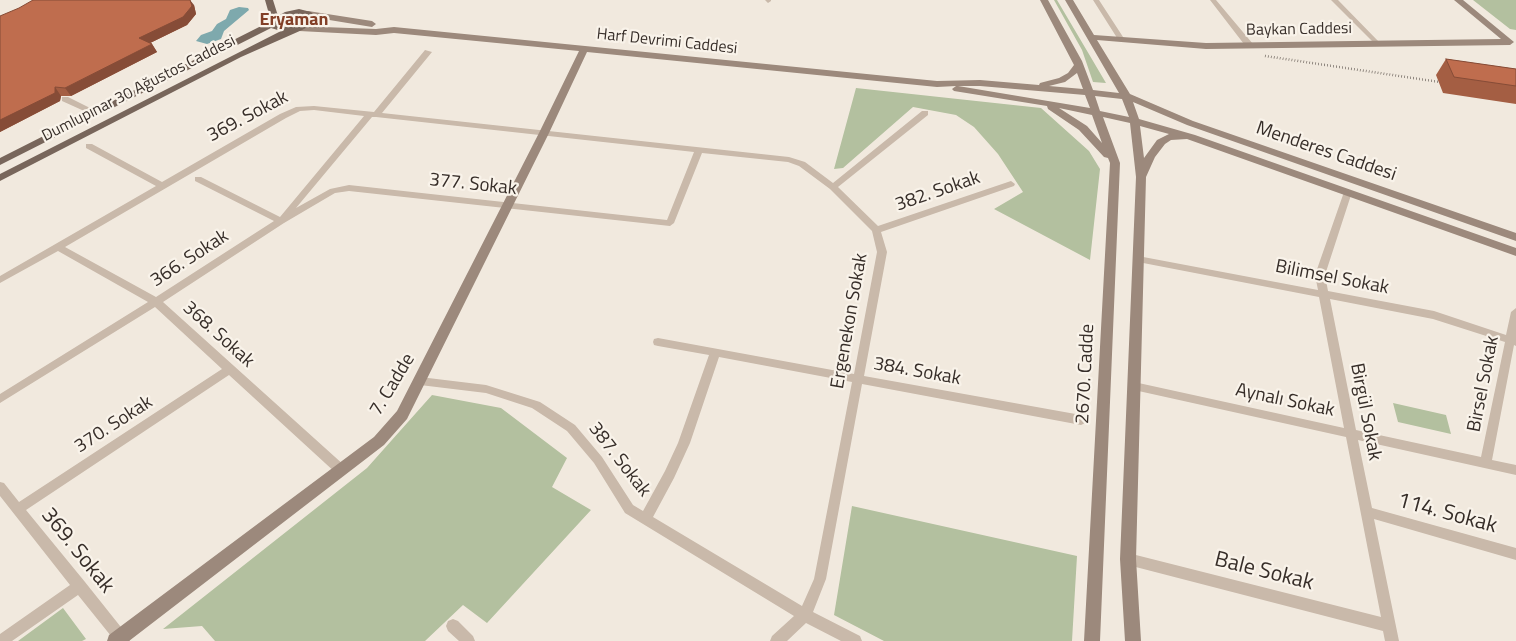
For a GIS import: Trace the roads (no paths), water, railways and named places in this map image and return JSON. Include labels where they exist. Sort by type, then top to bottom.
[{"type":"main road","points":[[269,0],[275,21],[274,26],[277,28],[296,29],[311,21],[312,18],[296,5]]},
{"type":"main road","name":"2670. Cadde","points":[[1044,0],[1078,65],[1115,163],[1092,641]]},
{"type":"main road","points":[[1068,0],[1126,96],[1135,121],[1141,177],[1128,559],[1133,641]]},
{"type":"main road","points":[[1458,0],[1511,41]]},
{"type":"main road","name":"Dumlupınar 30 Ağustos Caddesi","points":[[0,162],[288,14],[306,13]]},
{"type":"main road","name":"Harf Devrimi Caddesi","points":[[306,13],[334,19],[382,25],[394,30]]},
{"type":"main road","name":"Dumlupınar 30 Ağustos Caddesi","points":[[0,178],[238,55],[296,29]]},
{"type":"main road","name":"Harf Devrimi Caddesi","points":[[296,29],[376,32],[394,30],[937,84],[980,83],[1126,96]]},
{"type":"main road","name":"Baykan Caddesi","points":[[1090,37],[1206,46],[1511,41]]},
{"type":"main road","name":"7. Cadde","points":[[120,640],[378,441],[402,415],[544,133],[584,49]]},
{"type":"main road","points":[[1017,87],[1048,84],[1062,80],[1071,75],[1078,65]]},
{"type":"main road","name":"Harf Devrimi Caddesi","points":[[937,84],[981,94],[1040,102],[1135,121]]},
{"type":"main road","name":"Menderes Caddesi","points":[[1126,96],[1190,124],[1516,238]]},
{"type":"main road","points":[[1040,102],[1073,119],[1099,143],[1115,163]]},
{"type":"main road","name":"Menderes Caddesi","points":[[1135,121],[1191,137],[1516,252]]},
{"type":"main road","points":[[1141,177],[1150,156],[1161,142],[1169,137],[1191,137]]},
{"type":"street","points":[[1096,0],[1121,40]]},
{"type":"street","points":[[1213,0],[1250,46]]},
{"type":"street","points":[[1334,0],[1378,44]]},
{"type":"street","name":"366. Sokak","points":[[0,399],[156,302],[281,221],[428,52]]},
{"type":"street","points":[[65,99],[96,113]]},
{"type":"street","name":"369. Sokak","points":[[0,280],[291,112],[314,108],[544,133]]},
{"type":"street","points":[[833,187],[925,113]]},
{"type":"street","name":"Ergenekon Sokak","points":[[544,133],[790,160],[802,164],[833,187],[876,230],[882,252],[820,579],[805,614],[777,641]]},
{"type":"street","points":[[89,146],[162,186]]},
{"type":"street","name":"377. Sokak","points":[[281,221],[333,191],[349,188],[670,223],[698,150]]},
{"type":"street","points":[[198,179],[281,221]]},
{"type":"street","name":"382. Sokak","points":[[876,230],[1011,184]]},
{"type":"street","name":"Birgül Sokak","points":[[1348,192],[1320,275],[1392,641]]},
{"type":"street","name":"368. Sokak","points":[[58,247],[156,302],[341,470]]},
{"type":"street","name":"Bilimsel Sokak","points":[[1138,259],[1434,315],[1513,341]]},
{"type":"street","name":"Birsel Sokak","points":[[1486,463],[1513,341],[1516,312]]},
{"type":"street","name":"384. Sokak","points":[[658,342],[1081,420]]},
{"type":"street","points":[[645,519],[670,474],[684,443],[715,353]]},
{"type":"street","name":"370. Sokak","points":[[18,510],[230,369]]},
{"type":"street","name":"387. Sokak","points":[[420,381],[486,389],[536,405],[571,428],[598,460],[629,509],[805,614],[855,641]]},
{"type":"street","name":"Aynalı Sokak","points":[[1134,386],[1516,470]]},
{"type":"street","name":"369. Sokak","points":[[0,487],[80,586],[120,640]]},
{"type":"street","name":"114. Sokak","points":[[1367,512],[1516,554]]},
{"type":"street","name":"Bale Sokak","points":[[1128,559],[1389,626]]},
{"type":"street","points":[[1,641],[80,586]]},
{"type":"street","points":[[453,626],[468,641]]},
{"type":"water","points":[[239,7],[248,8],[249,10],[224,31],[221,39],[207,44],[196,41],[201,35],[212,31],[217,24],[226,19],[230,10]]},
{"type":"railway","points":[[1265,56],[1453,84]]},
{"type":"district","name":"Eryaman","points":[[294,21]]}]
